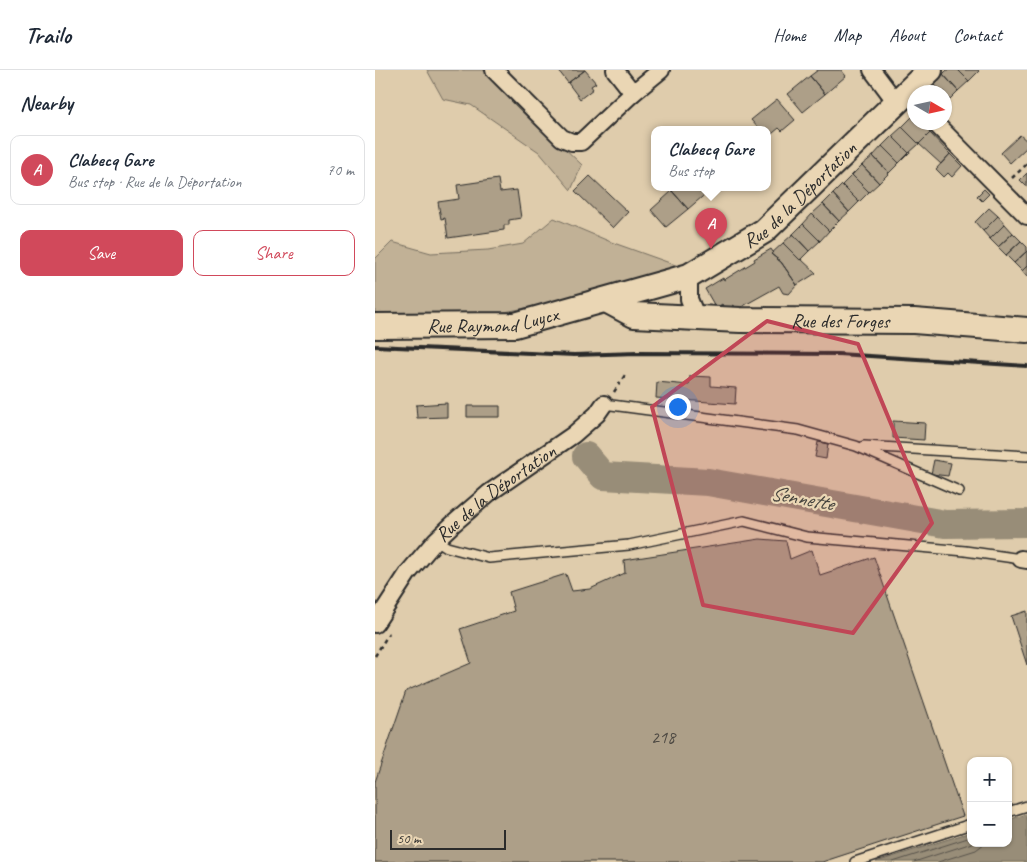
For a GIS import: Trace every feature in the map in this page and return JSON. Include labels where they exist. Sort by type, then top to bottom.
[{"type":"main road","name":"Rue de la Déportation","points":[[689,276],[764,231],[906,100],[930,70]]},
{"type":"main road","name":"Rue Raymond Luycx","points":[[375,326],[515,325],[689,276]]},
{"type":"main road","name":"Rue des Forges","points":[[606,300],[633,315],[697,318],[914,321],[1027,330]]},
{"type":"street","points":[[494,70],[562,138],[572,142],[581,142],[633,93],[661,70]]},
{"type":"street","points":[[615,70],[633,93]]},
{"type":"street","points":[[872,70],[906,100]]},
{"type":"street","points":[[942,130],[1027,216]]},
{"type":"street","points":[[689,276],[689,299],[697,318]]},
{"type":"street","name":"Rue de la Déportation","points":[[375,624],[408,573],[436,540],[462,515],[489,493],[588,422],[604,404]]},
{"type":"lane","points":[[604,404],[798,430],[856,446],[959,491]]},
{"type":"lane","points":[[856,446],[1027,456]]},
{"type":"lane","points":[[436,540],[447,547],[489,558],[629,545],[744,521],[807,537],[965,551],[1024,560]]},
{"type":"lane","points":[[1012,811],[1027,806]]},
{"type":"lane","points":[[855,862],[967,825]]},
{"type":"path","points":[[1001,190],[1027,164]]},
{"type":"path","points":[[604,404],[627,372]]},
{"type":"highlighted area","points":[[767,321],[858,344],[932,523],[853,633],[703,605],[652,407]]},
{"type":"shaded area","points":[[427,70],[483,70],[582,165],[571,190],[539,152],[471,105],[443,99]]},
{"type":"shaded area","points":[[554,218],[611,242],[684,268],[587,291],[551,303],[484,316],[375,315],[375,259],[392,242],[431,253],[488,250],[523,244]]},
{"type":"water","points":[[1027,814],[1027,862],[876,862],[967,833],[967,847],[1012,847],[1012,819]]},
{"type":"building","points":[[558,70],[585,70],[568,83]]},
{"type":"building","points":[[585,70],[596,83],[591,86],[593,89],[580,99],[568,83]]},
{"type":"building","points":[[818,70],[841,70],[846,76],[825,94],[810,76]]},
{"type":"building","points":[[947,70],[958,70],[969,81],[958,91],[943,74]]},
{"type":"building","points":[[958,70],[978,70],[979,71],[969,81]]},
{"type":"building","points":[[943,74],[958,91],[952,97],[952,85],[933,84]]},
{"type":"building","points":[[810,76],[825,94],[803,112],[788,94]]},
{"type":"building","points":[[777,99],[795,120],[782,131],[779,128],[771,135],[771,126],[756,126],[751,120]]},
{"type":"building","points":[[907,122],[907,130],[927,130],[930,133],[919,144],[902,127]]},
{"type":"building","points":[[902,127],[919,144],[909,153],[892,136]]},
{"type":"building","points":[[930,133],[950,154],[941,164],[919,144]]},
{"type":"building","points":[[1020,135],[1027,141],[1027,147],[1010,163],[1001,153]]},
{"type":"building","points":[[892,136],[909,153],[899,163],[882,146]]},
{"type":"building","points":[[882,146],[899,163],[889,173],[873,156]]},
{"type":"building","points":[[950,154],[962,166],[952,177],[948,173],[944,177],[936,169]]},
{"type":"building","points":[[873,156],[889,173],[879,183],[862,165]]},
{"type":"building","points":[[862,165],[879,183],[869,192],[852,175]]},
{"type":"building","points":[[1027,173],[1027,187],[1020,180]]},
{"type":"building","points":[[852,175],[869,192],[859,202],[842,185]]},
{"type":"building","points":[[590,176],[628,212],[613,228],[575,191]]},
{"type":"building","points":[[498,179],[500,192],[517,190],[521,218],[509,220],[509,225],[504,225],[504,230],[448,238],[445,218],[441,219],[438,202],[459,199],[457,185]]},
{"type":"building","points":[[842,185],[859,202],[849,212],[833,194]]},
{"type":"building","points":[[984,189],[989,194],[982,201],[977,196]]},
{"type":"building","points":[[672,191],[709,191],[688,209]]},
{"type":"building","points":[[672,191],[688,209],[666,227],[651,210]]},
{"type":"building","points":[[833,194],[849,212],[839,221],[823,204]]},
{"type":"building","points":[[823,204],[839,221],[829,231],[812,214]]},
{"type":"building","points":[[989,208],[998,216],[983,231],[975,222]]},
{"type":"building","points":[[812,214],[829,231],[820,241],[803,224]]},
{"type":"building","points":[[998,216],[1005,224],[990,239],[983,231]]},
{"type":"building","points":[[803,224],[820,241],[809,251],[793,234]]},
{"type":"building","points":[[1005,224],[1013,233],[998,247],[990,239]]},
{"type":"building","points":[[1013,233],[1021,241],[1006,255],[998,247]]},
{"type":"building","points":[[793,234],[809,251],[800,260],[783,243]]},
{"type":"building","points":[[1021,241],[1027,247],[1027,251],[1014,263],[1006,255]]},
{"type":"building","points":[[783,243],[816,273],[797,285],[781,262],[771,254]]},
{"type":"building","points":[[771,249],[773,252],[771,254],[781,262],[797,285],[789,294],[783,293],[779,286],[736,310],[734,305],[726,310],[722,304],[716,308],[705,289],[723,278],[724,280]]},
{"type":"building","points":[[1027,251],[1027,266],[1022,271],[1014,263]]},
{"type":"building","points":[[1027,266],[1027,277],[1022,271]]},
{"type":"building","points":[[690,376],[711,377],[711,386],[736,388],[735,404],[656,398],[657,382],[689,385]]},
{"type":"building","points":[[447,403],[447,417],[417,418],[416,405]]},
{"type":"building","points":[[467,406],[500,406],[500,417],[467,417]]},
{"type":"building","points":[[893,421],[925,423],[924,440],[893,438]]},
{"type":"building","points":[[818,442],[828,444],[826,459],[815,457]]},
{"type":"building","points":[[934,460],[951,463],[948,476],[931,474]]},
{"type":"building","points":[[760,539],[786,541],[790,559],[812,550],[820,575],[874,557],[963,816],[822,862],[375,862],[375,782],[406,691],[471,663],[460,629],[514,611],[509,592],[566,574],[572,591],[590,589],[625,573],[624,560]]},
{"type":"building","points":[[1027,611],[1027,665],[1011,616]]},
{"type":"waterway","name":"Sennette","points":[[586,456],[603,476],[708,482],[945,524],[1027,523]]},
{"type":"railway","points":[[375,346],[574,355],[638,353],[838,354],[1027,366]]},
{"type":"place","name":"Clabecq Gare","points":[[711,249]]}]
